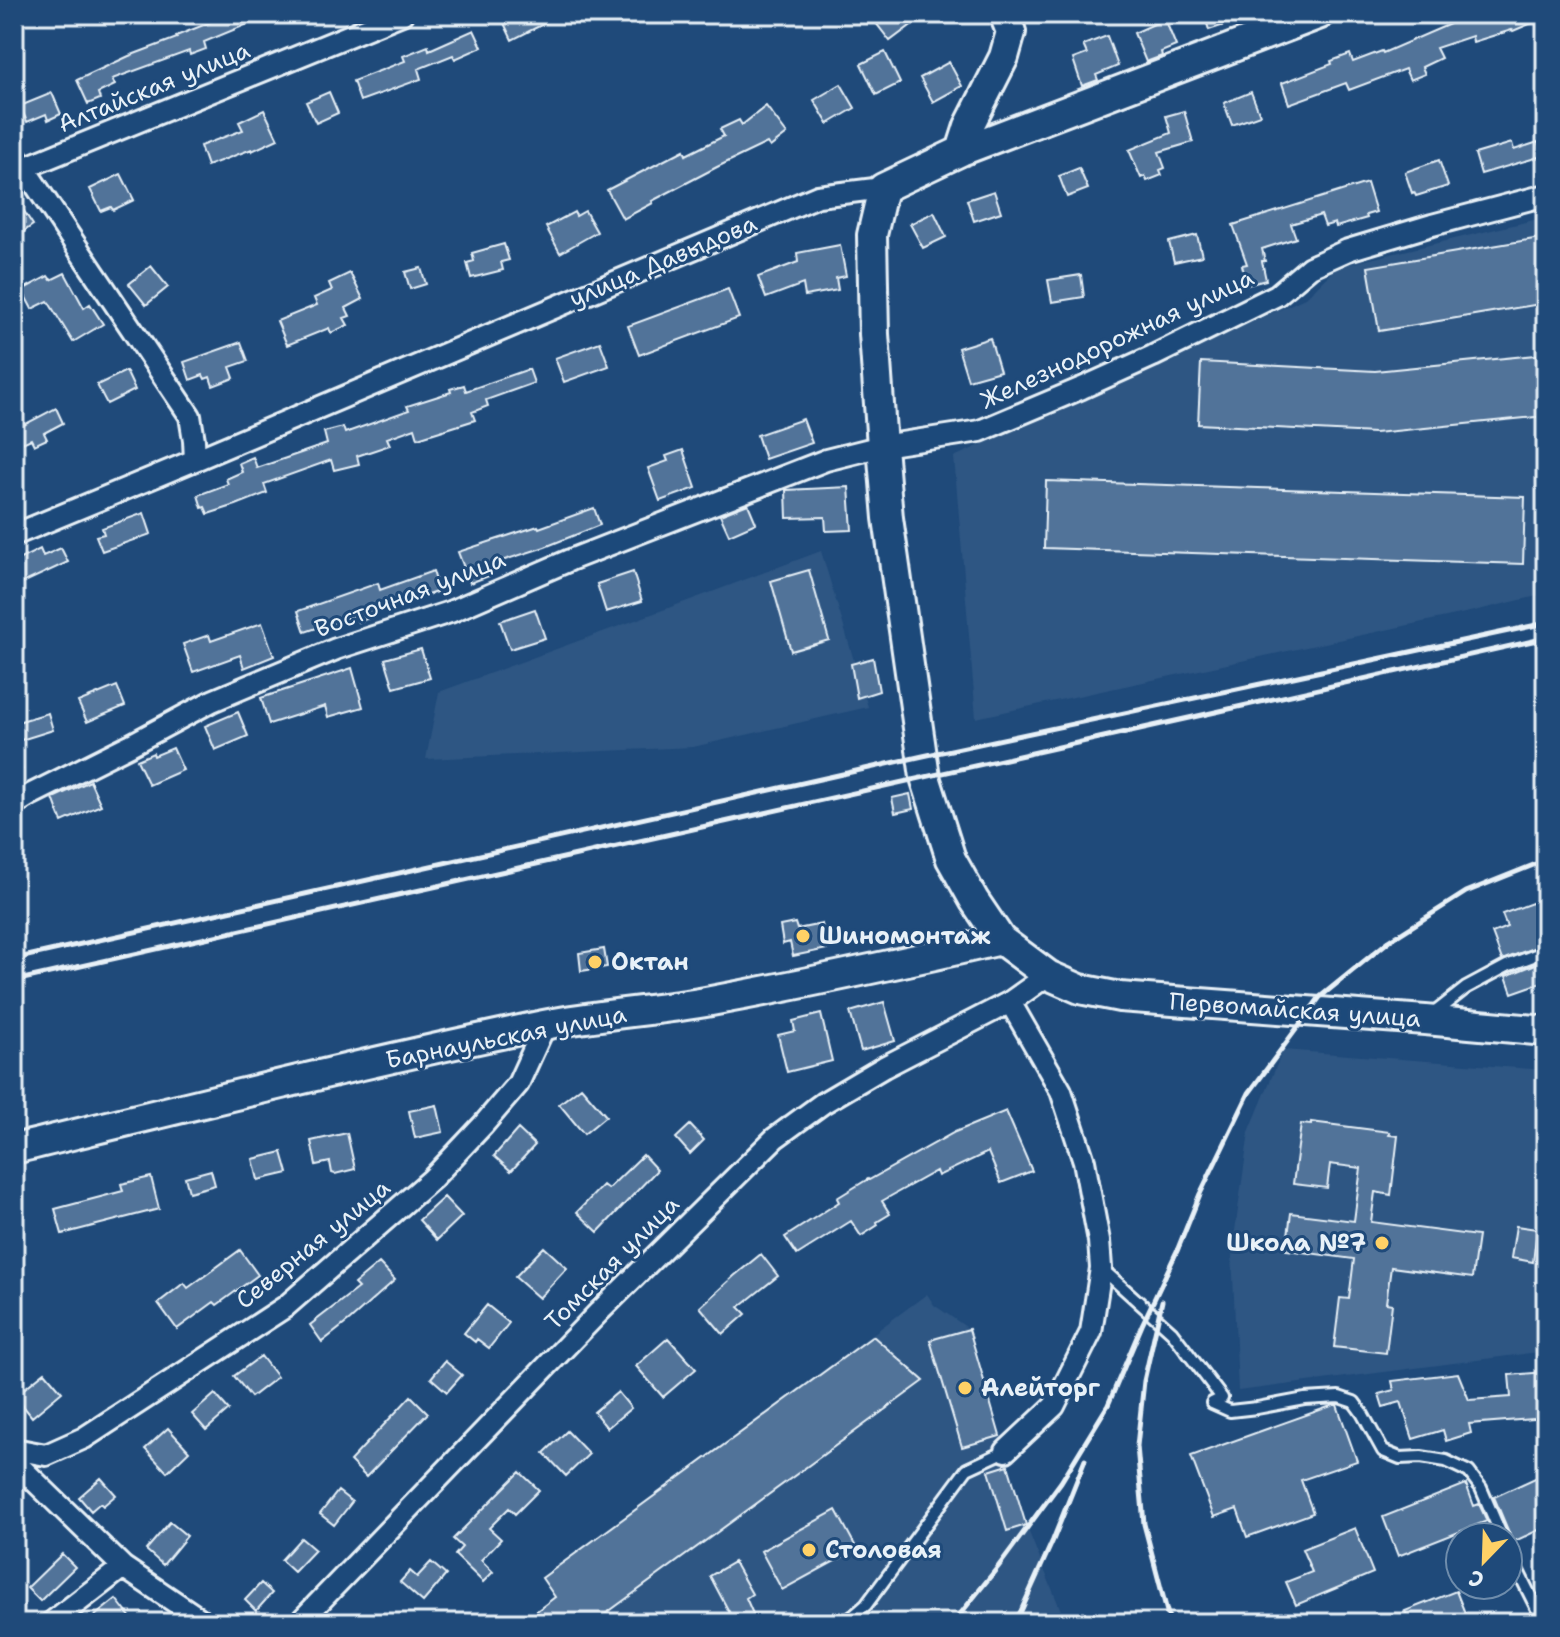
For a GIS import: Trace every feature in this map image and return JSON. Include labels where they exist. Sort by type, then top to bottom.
[{"type":"main road","points":[[961,151],[969,126],[1004,57],[1011,32],[1004,14]]},
{"type":"main road","name":"улица Давыдова","points":[[883,188],[961,151],[1320,14]]},
{"type":"main road","name":"Первомайская улица","points":[[883,188],[872,235],[874,334],[888,518],[925,777],[951,859],[1001,940],[1048,975],[1080,989],[1120,997],[1546,1031]]},
{"type":"main road","name":"Барнаульская улица","points":[[14,1149],[383,1060],[545,1025],[708,1002],[1001,940]]},
{"type":"street","name":"Алтайская улица","points":[[17,164],[402,14]]},
{"type":"street","points":[[17,164],[190,416],[195,460]]},
{"type":"street","name":"улица Давыдова","points":[[14,535],[818,196],[883,188]]},
{"type":"street","name":"Железнодорожная улица","points":[[882,446],[980,431],[1153,356],[1277,295],[1310,267],[1348,250],[1546,195]]},
{"type":"street","name":"Восточная улица","points":[[23,799],[212,701],[336,649],[450,612],[570,560],[826,460],[882,446]]},
{"type":"street","points":[[1006,1451],[1054,1406],[1091,1332],[1101,1268],[1084,1161],[1061,1091],[1010,1002],[1048,975]]},
{"type":"street","name":"Томская улица","points":[[299,1623],[599,1312],[775,1138],[823,1103],[884,1067],[1010,1002]]},
{"type":"street","name":"Северная улица","points":[[14,1449],[46,1455],[84,1438],[285,1307],[432,1179],[483,1125],[518,1084],[545,1025]]},
{"type":"street","points":[[14,1461],[123,1567],[206,1623]]},
{"type":"street","points":[[51,1623],[123,1567]]},
{"type":"lane","points":[[1425,1020],[1466,988],[1507,966],[1546,951]]},
{"type":"lane","points":[[1101,1268],[1172,1332],[1222,1398],[1212,1403],[1230,1411],[1305,1399],[1339,1397],[1354,1402],[1383,1451],[1400,1458],[1446,1461],[1469,1472],[1481,1488],[1495,1521]]},
{"type":"lane","points":[[845,1623],[866,1605],[967,1469],[1006,1451]]},
{"type":"lane","points":[[1524,1583],[1544,1623]]},
{"type":"path","points":[[14,750],[23,799]]},
{"type":"shaded area","points":[[1546,217],[1546,594],[976,718],[954,457],[1305,298],[1337,267]]},
{"type":"shaded area","points":[[821,551],[868,707],[693,747],[426,759],[439,692]]},
{"type":"shaded area","points":[[1283,1050],[1546,1070],[1546,1351],[1238,1391],[1232,1252],[1249,1132]]},
{"type":"shaded area","points":[[927,1294],[934,1305],[969,1329],[1026,1525],[1066,1623],[521,1623],[555,1597],[542,1578]]},
{"type":"building","points":[[231,14],[272,14],[204,42],[206,49],[190,55],[189,51],[112,79],[115,85],[98,93],[100,99],[88,104],[77,80]]},
{"type":"building","points":[[512,14],[563,14],[512,40],[502,19]]},
{"type":"building","points":[[869,14],[926,14],[890,41]]},
{"type":"building","points":[[1204,14],[1248,14],[1249,17],[1209,30]]},
{"type":"building","points":[[1474,14],[1546,14],[1546,17],[1513,31],[1473,42],[1472,36],[1436,48],[1441,58],[1422,67],[1425,74],[1410,80],[1405,69],[1349,90],[1346,83],[1289,104],[1282,83],[1350,54],[1353,62],[1383,53],[1449,22]]},
{"type":"building","points":[[1165,19],[1176,46],[1146,62],[1134,33]]},
{"type":"building","points":[[474,30],[482,47],[455,59],[453,55],[418,69],[421,79],[360,101],[353,81],[405,61],[403,56],[428,46],[429,50]]},
{"type":"building","points":[[1107,36],[1118,66],[1096,75],[1098,80],[1082,86],[1073,59],[1087,54],[1083,45]]},
{"type":"building","points":[[885,52],[900,83],[876,95],[861,64]]},
{"type":"building","points":[[949,62],[962,86],[933,102],[920,78]]},
{"type":"building","points":[[841,84],[855,108],[828,124],[814,100]]},
{"type":"building","points":[[329,92],[338,113],[316,123],[306,102]]},
{"type":"building","points":[[1251,92],[1260,115],[1232,125],[1224,103]]},
{"type":"building","points":[[52,93],[61,114],[48,120],[46,114],[27,122],[20,106]]},
{"type":"building","points":[[766,106],[787,134],[770,147],[767,143],[717,167],[623,219],[607,190],[684,150],[686,155],[724,136],[720,129],[739,120],[742,125]]},
{"type":"building","points":[[264,110],[278,139],[207,166],[200,146],[243,130],[239,122]]},
{"type":"building","points":[[1184,111],[1193,142],[1159,152],[1165,168],[1160,170],[1162,175],[1147,181],[1145,176],[1141,178],[1129,150],[1171,133],[1166,116]]},
{"type":"building","points":[[1538,142],[1542,156],[1481,174],[1475,154],[1512,143],[1514,150]]},
{"type":"building","points":[[1439,160],[1448,186],[1416,196],[1405,172]]},
{"type":"building","points":[[1079,168],[1088,189],[1067,197],[1059,176]]},
{"type":"building","points":[[121,174],[134,200],[113,210],[111,207],[101,211],[90,189]]},
{"type":"building","points":[[1367,183],[1376,212],[1366,215],[1367,218],[1336,227],[1335,223],[1325,226],[1321,215],[1291,224],[1296,238],[1262,249],[1266,280],[1247,285],[1242,265],[1247,264],[1233,225]]},
{"type":"building","points":[[994,191],[1001,212],[974,221],[967,200]]},
{"type":"building","points":[[14,196],[33,225],[14,238]]},
{"type":"building","points":[[585,211],[597,232],[560,253],[546,227],[574,212],[576,216]]},
{"type":"building","points":[[934,212],[946,237],[923,248],[910,224]]},
{"type":"building","points":[[1197,235],[1202,256],[1174,262],[1169,242]]},
{"type":"building","points":[[1546,237],[1546,303],[1379,331],[1368,267]]},
{"type":"building","points":[[504,244],[509,260],[501,262],[503,270],[471,278],[467,263],[474,261],[472,253]]},
{"type":"building","points":[[840,245],[846,276],[836,278],[838,290],[805,296],[803,284],[766,298],[758,277],[798,262],[797,253]]},
{"type":"building","points":[[151,266],[168,287],[146,305],[129,284]]},
{"type":"building","points":[[421,268],[426,284],[410,289],[405,272]]},
{"type":"building","points":[[65,273],[84,308],[90,304],[103,324],[73,342],[48,301],[32,309],[22,290],[48,276],[51,280]]},
{"type":"building","points":[[350,273],[363,299],[346,308],[350,316],[344,318],[348,325],[331,333],[329,328],[287,345],[277,321],[317,305],[314,298],[332,290],[329,283]]},
{"type":"building","points":[[1081,275],[1084,297],[1052,302],[1048,280]]},
{"type":"building","points":[[728,289],[739,318],[639,355],[628,326]]},
{"type":"building","points":[[990,338],[1000,371],[968,380],[958,348]]},
{"type":"building","points":[[241,342],[248,361],[230,367],[234,378],[213,386],[210,377],[205,379],[203,375],[190,380],[184,362]]},
{"type":"building","points":[[600,342],[609,366],[564,382],[555,358]]},
{"type":"building","points":[[1546,354],[1546,416],[1375,433],[1198,424],[1201,362],[1375,371]]},
{"type":"building","points":[[529,369],[534,383],[486,400],[488,406],[472,412],[475,420],[418,438],[415,428],[387,438],[390,445],[357,456],[359,464],[334,470],[331,460],[264,484],[267,493],[236,505],[208,514],[205,507],[202,508],[198,495],[228,484],[226,479],[242,472],[239,463],[253,457],[257,468],[327,444],[324,432],[343,427],[345,433],[409,410],[407,406],[451,392],[450,389],[464,385],[466,391]]},
{"type":"building","points":[[126,371],[135,390],[107,404],[97,385]]},
{"type":"building","points":[[56,408],[63,423],[44,433],[47,439],[34,445],[31,439],[18,445],[14,430]]},
{"type":"building","points":[[803,419],[812,443],[765,459],[757,435]]},
{"type":"building","points":[[683,450],[696,488],[660,501],[648,468],[668,461],[666,456]]},
{"type":"building","points":[[1046,481],[1525,497],[1523,564],[1044,548]]},
{"type":"building","points":[[849,487],[852,530],[826,531],[825,517],[787,518],[786,490]]},
{"type":"building","points":[[748,504],[756,523],[729,535],[720,515]]},
{"type":"building","points":[[594,508],[600,525],[486,566],[489,576],[470,583],[458,552]]},
{"type":"building","points":[[144,513],[151,534],[102,551],[96,536],[104,534],[102,528]]},
{"type":"building","points":[[61,548],[68,562],[14,587],[14,562],[40,549],[43,556]]},
{"type":"building","points":[[809,570],[829,640],[791,651],[771,581]]},
{"type":"building","points":[[433,571],[439,591],[410,601],[408,596],[372,609],[375,616],[358,622],[355,615],[305,632],[298,611],[378,583],[380,590]]},
{"type":"building","points":[[633,572],[642,601],[606,612],[597,584]]},
{"type":"building","points":[[535,609],[545,638],[510,649],[500,621]]},
{"type":"building","points":[[262,623],[274,656],[244,668],[240,655],[193,672],[183,644],[209,635],[211,641]]},
{"type":"building","points":[[421,649],[430,678],[394,688],[385,659]]},
{"type":"building","points":[[873,658],[879,691],[857,698],[851,664]]},
{"type":"building","points":[[352,668],[363,707],[328,717],[325,706],[269,724],[261,698]]},
{"type":"building","points":[[117,686],[125,706],[87,722],[78,702]]},
{"type":"building","points":[[238,712],[248,736],[215,750],[205,726]]},
{"type":"building","points":[[48,713],[53,730],[18,741],[14,723]]},
{"type":"building","points":[[173,748],[183,770],[149,785],[137,760]]},
{"type":"building","points":[[90,781],[101,805],[62,822],[53,798]]},
{"type":"building","points":[[910,794],[913,809],[895,813],[892,798]]},
{"type":"building","points":[[1546,898],[1546,943],[1502,960],[1492,933],[1507,927],[1502,914]]},
{"type":"building","name":"Шиномонтаж","points":[[795,923],[797,929],[822,924],[827,949],[793,956],[790,942],[783,944],[780,926]]},
{"type":"building","points":[[604,949],[607,967],[581,971],[579,953]]},
{"type":"building","points":[[1546,960],[1546,981],[1512,993],[1506,976]]},
{"type":"building","points":[[884,1002],[895,1041],[861,1051],[850,1012]]},
{"type":"building","points":[[821,1014],[832,1061],[787,1072],[778,1035],[795,1031],[793,1021]]},
{"type":"building","points":[[581,1087],[606,1116],[584,1134],[559,1104]]},
{"type":"building","points":[[437,1105],[443,1132],[415,1138],[409,1111]]},
{"type":"building","points":[[1006,1111],[1032,1171],[1001,1183],[988,1152],[938,1176],[936,1171],[882,1201],[890,1214],[861,1236],[851,1221],[797,1255],[785,1237],[868,1179],[955,1132]]},
{"type":"building","name":"Школа №7","points":[[1311,1122],[1390,1132],[1389,1135],[1398,1136],[1391,1195],[1375,1192],[1371,1222],[1478,1236],[1472,1278],[1391,1267],[1386,1303],[1392,1304],[1386,1353],[1334,1347],[1340,1298],[1349,1299],[1354,1259],[1286,1250],[1291,1213],[1354,1221],[1361,1168],[1330,1164],[1327,1188],[1293,1184],[1301,1124],[1311,1125]]},
{"type":"building","points":[[690,1125],[704,1140],[690,1154],[676,1138]]},
{"type":"building","points":[[518,1129],[535,1145],[511,1171],[494,1156]]},
{"type":"building","points":[[347,1133],[355,1169],[335,1174],[330,1162],[316,1165],[311,1141]]},
{"type":"building","points":[[282,1152],[288,1173],[258,1180],[253,1159]]},
{"type":"building","points":[[643,1155],[657,1170],[598,1232],[577,1212],[603,1185],[608,1189]]},
{"type":"building","points":[[211,1170],[215,1185],[189,1192],[185,1177]]},
{"type":"building","points":[[151,1177],[159,1209],[62,1234],[55,1209],[123,1191],[121,1184]]},
{"type":"building","points":[[444,1197],[462,1216],[437,1240],[419,1220]]},
{"type":"building","points":[[1516,1226],[1537,1229],[1533,1262],[1511,1258]]},
{"type":"building","points":[[544,1247],[567,1268],[539,1298],[515,1277]]},
{"type":"building","points":[[240,1250],[258,1275],[177,1329],[158,1303],[184,1283],[188,1288]]},
{"type":"building","points":[[761,1254],[778,1276],[739,1307],[746,1314],[723,1334],[700,1307]]},
{"type":"building","points":[[379,1263],[395,1280],[322,1342],[310,1325],[358,1288],[354,1284]]},
{"type":"building","points":[[487,1305],[509,1323],[489,1348],[464,1333]]},
{"type":"building","name":"Алейторг","points":[[969,1329],[1000,1436],[962,1447],[930,1340]]},
{"type":"building","points":[[873,1336],[924,1381],[593,1623],[521,1623],[555,1597],[542,1578]]},
{"type":"building","points":[[668,1338],[696,1369],[663,1397],[636,1366]]},
{"type":"building","points":[[261,1356],[277,1377],[251,1397],[234,1376]]},
{"type":"building","points":[[445,1361],[462,1375],[447,1392],[431,1378]]},
{"type":"building","points":[[45,1372],[62,1392],[32,1417],[15,1396]]},
{"type":"building","points":[[1546,1372],[1546,1418],[1469,1424],[1471,1433],[1446,1441],[1443,1430],[1413,1439],[1401,1402],[1383,1407],[1379,1394],[1394,1390],[1392,1381],[1458,1373],[1469,1400],[1511,1397],[1509,1375]]},
{"type":"building","points":[[618,1392],[631,1408],[607,1428],[594,1412]]},
{"type":"building","points":[[215,1394],[229,1410],[206,1430],[192,1414]]},
{"type":"building","points":[[411,1396],[428,1413],[366,1477],[350,1461]]},
{"type":"building","points":[[1337,1405],[1357,1461],[1301,1480],[1313,1513],[1247,1537],[1237,1509],[1214,1517],[1191,1456]]},
{"type":"building","points":[[168,1428],[189,1451],[167,1472],[145,1449]]},
{"type":"building","points":[[567,1431],[589,1454],[566,1476],[544,1453]]},
{"type":"building","points":[[1008,1465],[1026,1525],[1007,1531],[989,1471]]},
{"type":"building","points":[[520,1472],[539,1490],[515,1514],[509,1508],[489,1528],[501,1539],[481,1560],[493,1572],[483,1582],[455,1555],[462,1547],[453,1539]]},
{"type":"building","points":[[1546,1473],[1546,1513],[1540,1516],[1545,1527],[1524,1537],[1524,1521],[1504,1521],[1494,1497]]},
{"type":"building","points":[[101,1478],[116,1495],[91,1511],[79,1497]]},
{"type":"building","points":[[1466,1484],[1474,1506],[1479,1504],[1487,1521],[1444,1521],[1444,1538],[1398,1556],[1383,1517]]},
{"type":"building","points":[[338,1491],[352,1502],[334,1525],[320,1514]]},
{"type":"building","name":"Столовая","points":[[836,1510],[857,1549],[782,1590],[761,1551]]},
{"type":"building","points":[[170,1522],[187,1536],[163,1565],[146,1550]]},
{"type":"building","points":[[1355,1528],[1373,1573],[1296,1605],[1286,1582],[1312,1572],[1302,1549]]},
{"type":"building","points":[[301,1538],[315,1550],[294,1572],[281,1560]]},
{"type":"building","points":[[62,1554],[75,1567],[40,1601],[27,1588]]},
{"type":"building","points":[[431,1562],[446,1575],[423,1602],[400,1582],[410,1571],[417,1577]]},
{"type":"building","points":[[734,1562],[752,1594],[746,1598],[757,1623],[735,1623],[710,1576]]},
{"type":"building","points":[[261,1583],[272,1593],[256,1611],[245,1600]]},
{"type":"building","points":[[1444,1596],[1444,1601],[1460,1601],[1469,1623],[1410,1623],[1405,1611]]},
{"type":"building","points":[[116,1599],[135,1623],[86,1623]]},
{"type":"railway","points":[[14,959],[923,756],[1546,623]]},
{"type":"railway","points":[[14,981],[1546,638]]},
{"type":"railway","points":[[953,1623],[1061,1482],[1108,1405],[1200,1194],[1249,1093],[1320,997],[1389,941],[1466,892],[1546,860]]},
{"type":"railway","points":[[1162,1301],[1144,1381],[1137,1446],[1144,1524],[1170,1623]]},
{"type":"railway","points":[[1014,1623],[1053,1540],[1085,1460]]},
{"type":"place","name":"Шиномонтаж","points":[[803,936]]},
{"type":"place","name":"Октан","points":[[595,962]]},
{"type":"place","name":"Школа №7","points":[[1382,1243]]},
{"type":"place","name":"Алейторг","points":[[965,1388]]},
{"type":"place","name":"Столовая","points":[[809,1550]]}]
